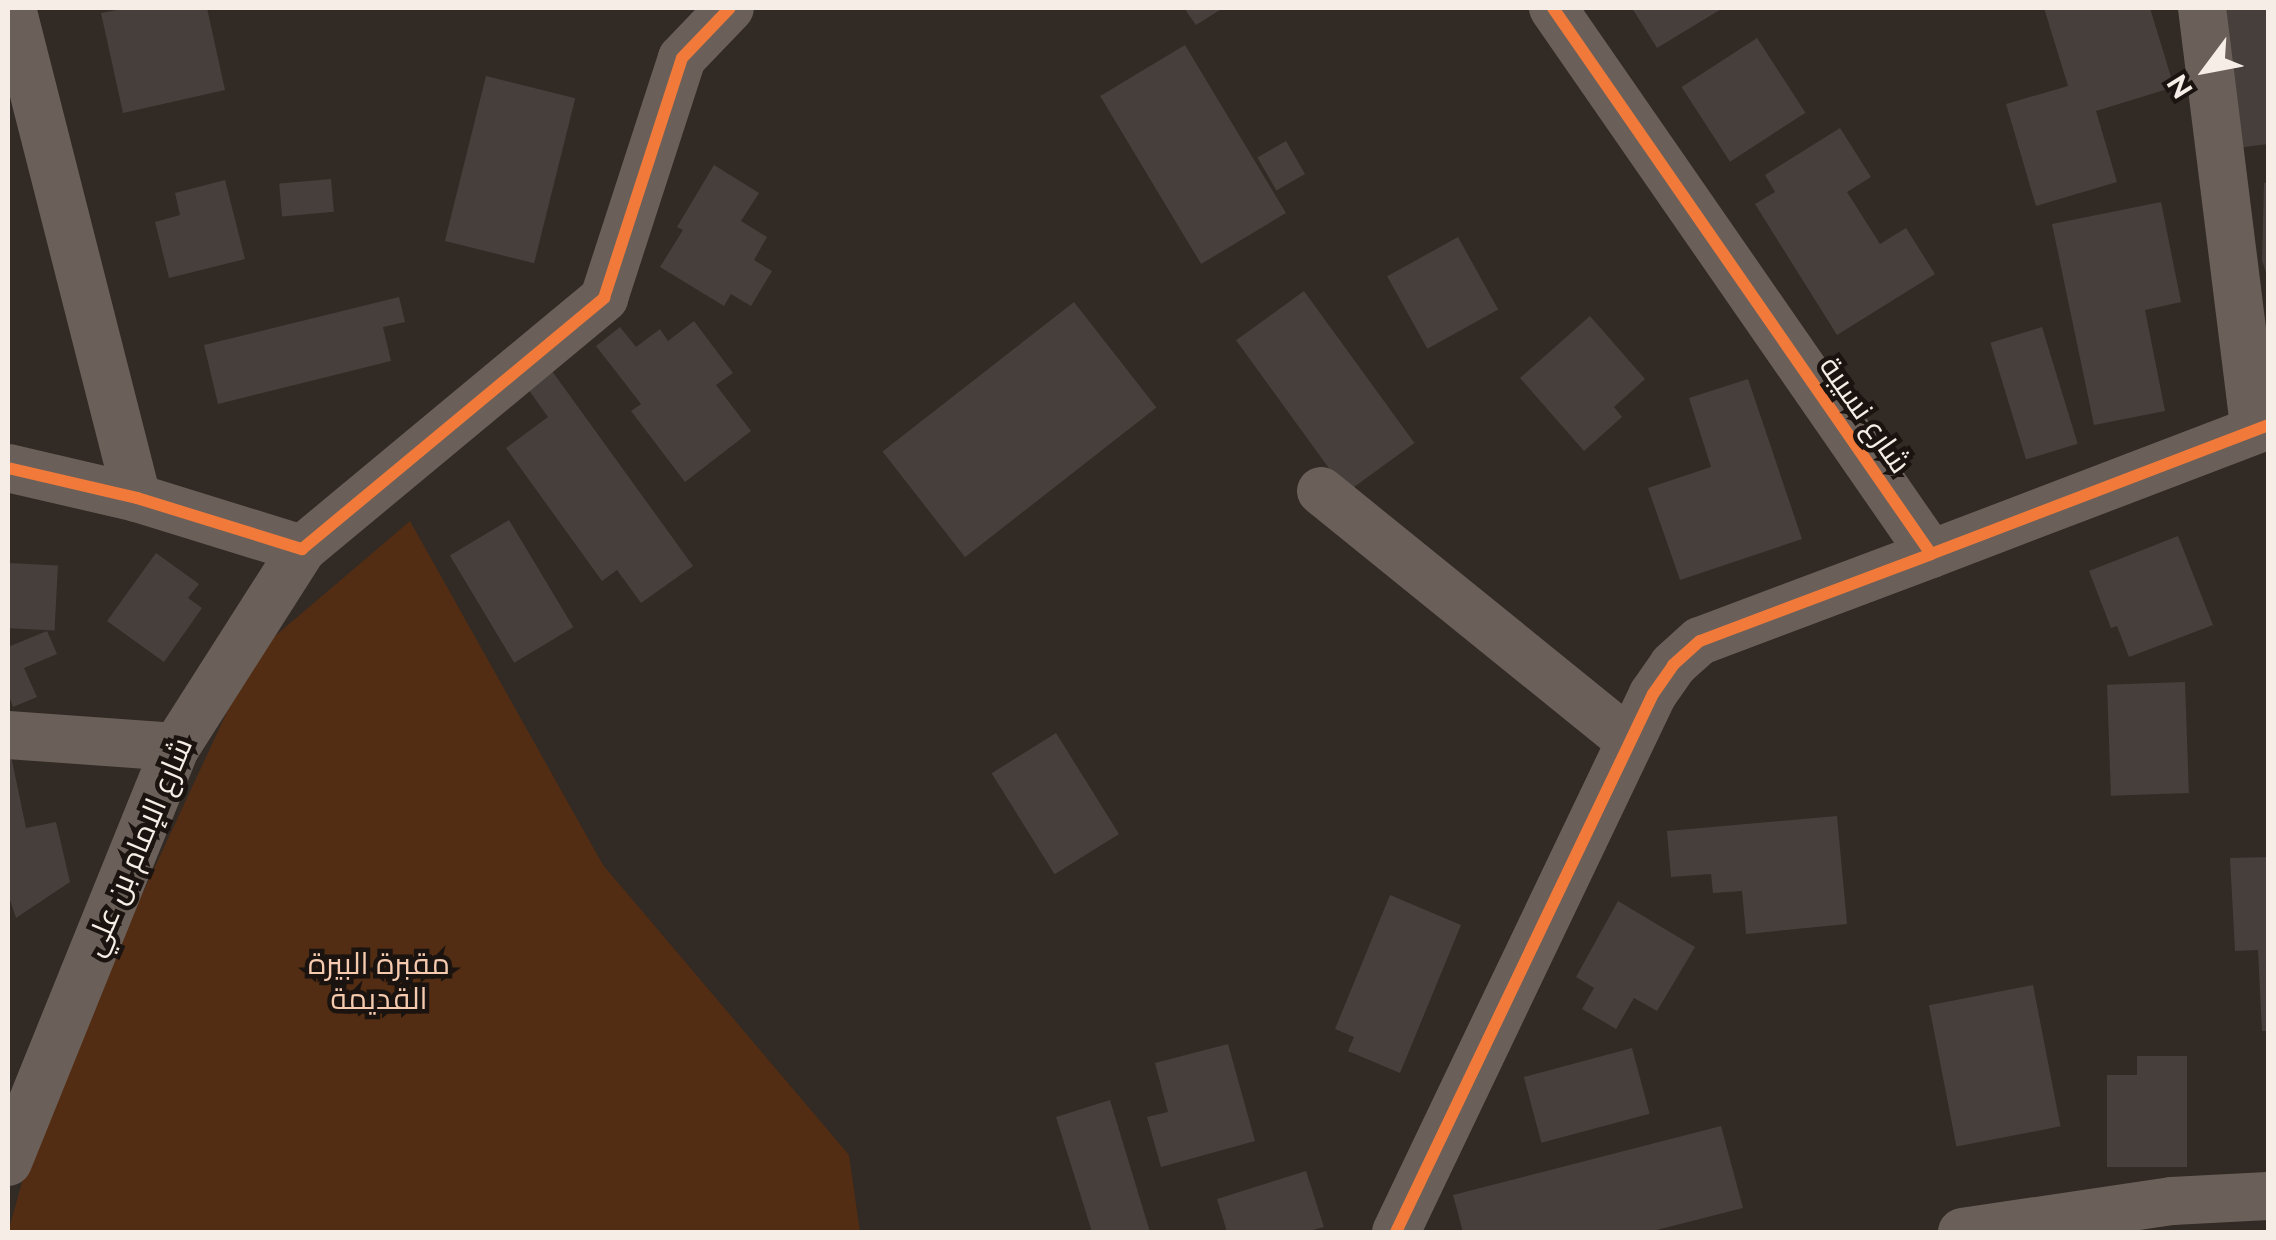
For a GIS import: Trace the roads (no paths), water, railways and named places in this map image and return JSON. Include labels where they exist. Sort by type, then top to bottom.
[{"type":"street","points":[[12,8],[137,498]]},
{"type":"street","name":"شارع الإمام بن علي","points":[[8,1162],[176,747],[302,550],[604,298],[682,58],[730,8]]},
{"type":"street","name":"شارع نسيبة","points":[[1553,8],[1931,554]]},
{"type":"street","points":[[1396,1232],[1630,741],[1672,665],[1700,641],[2261,426],[2202,8]]},
{"type":"street","points":[[8,468],[137,498],[302,550]]},
{"type":"street","points":[[1320,491],[1630,741]]},
{"type":"street","points":[[8,735],[176,747]]},
{"type":"street","points":[[1962,1232],[2172,1201],[2268,1196]]},
{"type":"park label","name":"مقبرة البيرة القديمة","points":[[379,981]]}]
